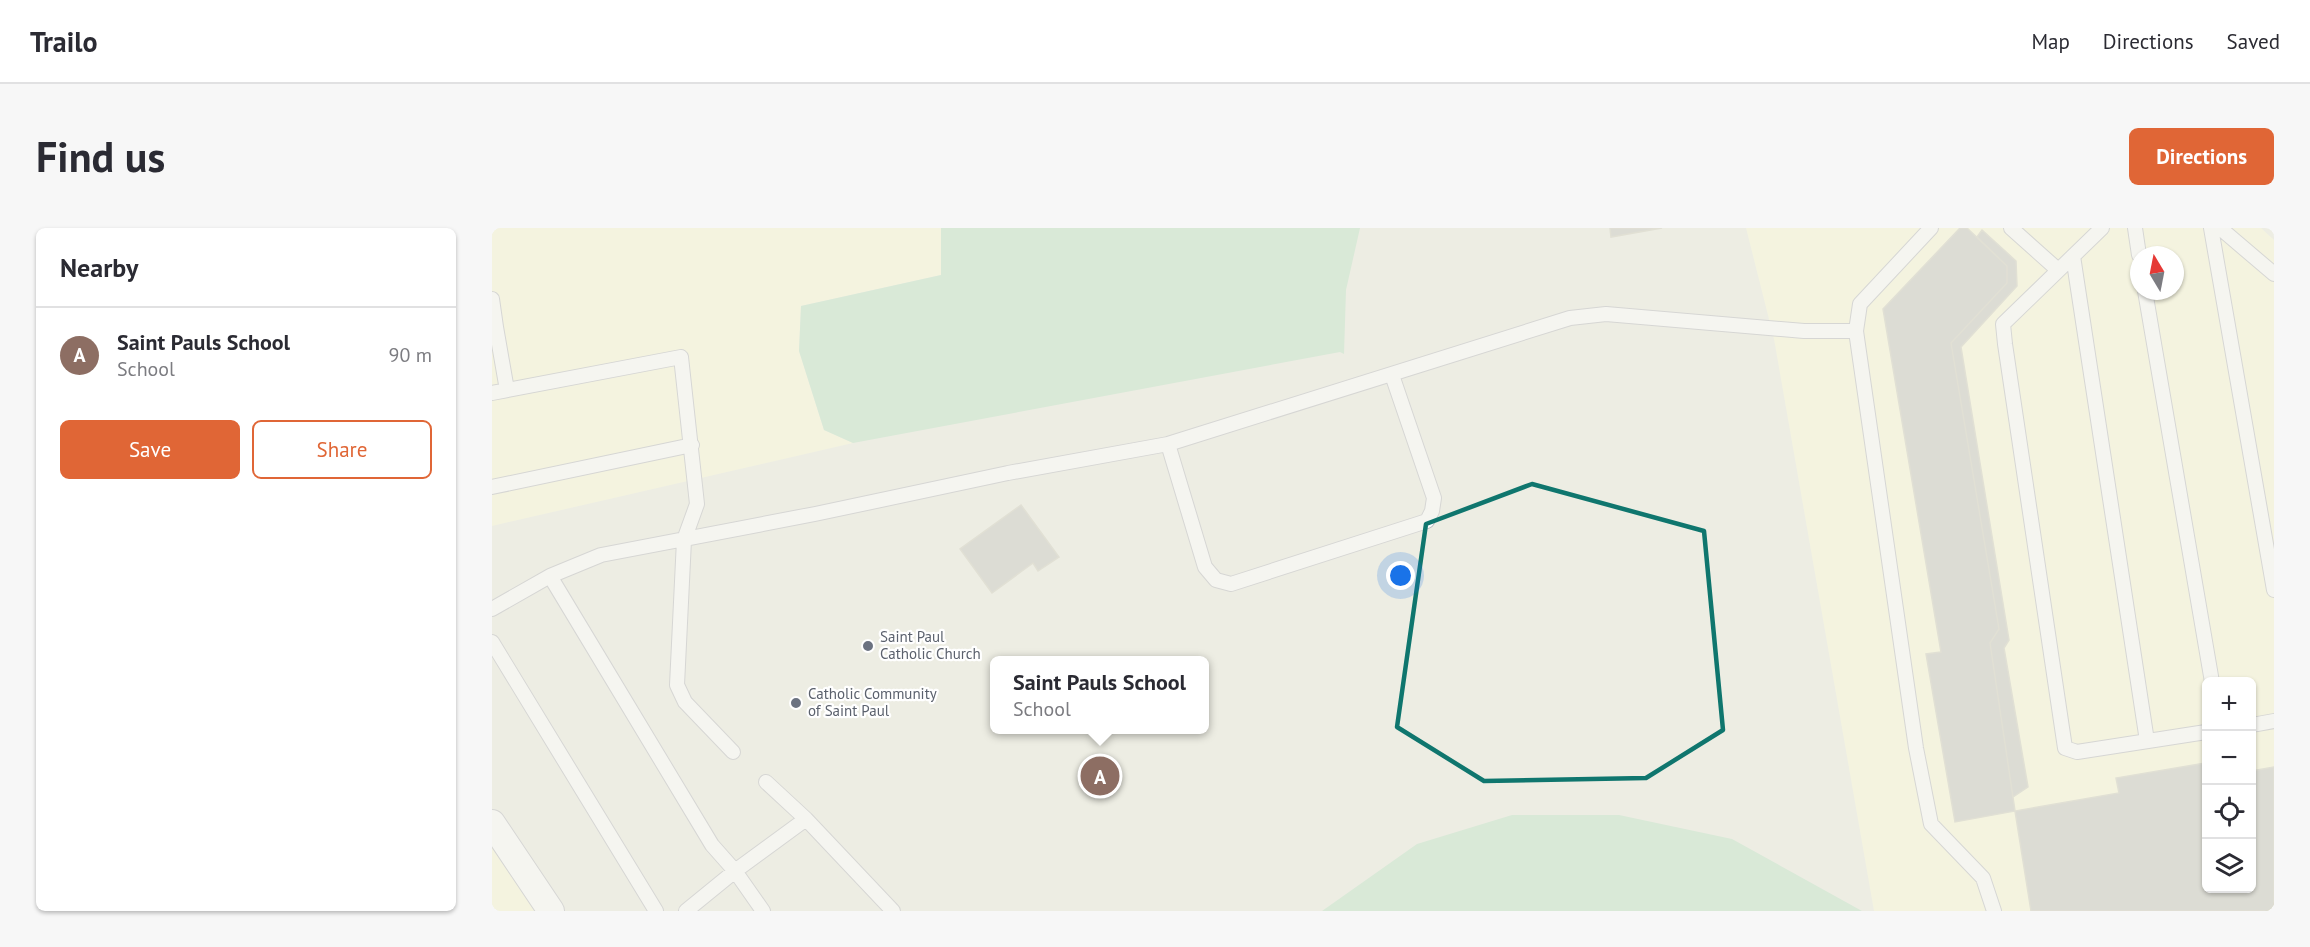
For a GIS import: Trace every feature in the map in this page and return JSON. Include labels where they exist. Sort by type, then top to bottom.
[{"type":"street","points":[[492,823],[551,911]]},
{"type":"lane","points":[[1931,228],[1860,304],[1856,331],[1916,748],[1931,824],[1983,878],[1994,911]]},
{"type":"lane","points":[[2011,228],[2058,270]]},
{"type":"lane","points":[[2102,228],[2004,324],[2005,344],[2065,748],[2077,752],[2202,733]]},
{"type":"lane","points":[[2135,228],[2138,246]]},
{"type":"lane","points":[[2211,228],[2274,590]]},
{"type":"lane","points":[[2220,228],[2274,274]]},
{"type":"lane","points":[[2073,256],[2147,741]]},
{"type":"lane","points":[[492,299],[494,327],[507,390]]},
{"type":"lane","points":[[2147,300],[2211,677]]},
{"type":"lane","points":[[492,609],[550,576],[601,555],[1008,473],[1168,444],[1570,318],[1606,314],[1804,332],[1856,331]]},
{"type":"lane","points":[[492,393],[681,357],[697,504],[684,540],[677,685],[685,702],[733,752]]},
{"type":"lane","points":[[1168,444],[1205,567],[1216,580],[1231,584],[1427,521],[1432,511],[1434,498],[1392,375]]},
{"type":"lane","points":[[492,487],[692,445]]},
{"type":"lane","points":[[550,576],[712,845],[735,871],[763,911]]},
{"type":"lane","points":[[492,642],[656,911]]},
{"type":"lane","points":[[2256,724],[2274,722]]},
{"type":"lane","points":[[766,782],[806,819],[892,911]]},
{"type":"lane","points":[[686,911],[735,871],[806,819]]},
{"type":"highlighted area","points":[[1532,484],[1704,531],[1723,730],[1646,778],[1484,781],[1397,727],[1426,524]]},
{"type":"shaded area","points":[[492,228],[941,228],[941,275],[801,306],[799,351],[824,430],[853,443],[492,526]]},
{"type":"shaded area","points":[[941,228],[1360,228],[1346,290],[1344,354],[1340,352],[853,443],[824,430],[799,351],[801,306],[941,275]]},
{"type":"shaded area","points":[[1746,228],[2261,228],[2274,240],[2274,911],[1874,911],[1774,339]]},
{"type":"shaded area","points":[[1512,815],[1619,815],[1732,839],[1862,911],[1322,911],[1417,844]]},
{"type":"shaded area","points":[[492,826],[546,911],[492,911]]},
{"type":"building","points":[[1610,228],[1662,228],[1611,237]]},
{"type":"building","points":[[1960,228],[1967,228],[2007,266],[2007,283],[1951,343],[1999,629],[1990,643],[2015,811],[1955,822],[1926,654],[1941,652],[1883,309]]},
{"type":"building","points":[[1982,230],[2016,261],[2017,286],[1961,347],[2009,640],[2004,648],[2028,787],[2013,797],[1990,643],[1999,629],[1951,343],[2007,283],[2007,266],[1977,237]]},
{"type":"building","points":[[1021,505],[1059,557],[1038,571],[1033,563],[992,593],[960,549]]},
{"type":"building","points":[[2202,764],[2202,893],[2256,893],[2256,770],[2274,767],[2274,911],[2031,911],[2015,811],[2119,793],[2116,778]]},
{"type":"place","name":"Saint Paul Catholic Church","points":[[868,646]]},
{"type":"place","name":"Catholic Community of Saint Paul","points":[[796,703]]},
{"type":"place","name":"Saint Pauls School","points":[[1100,776]]}]
